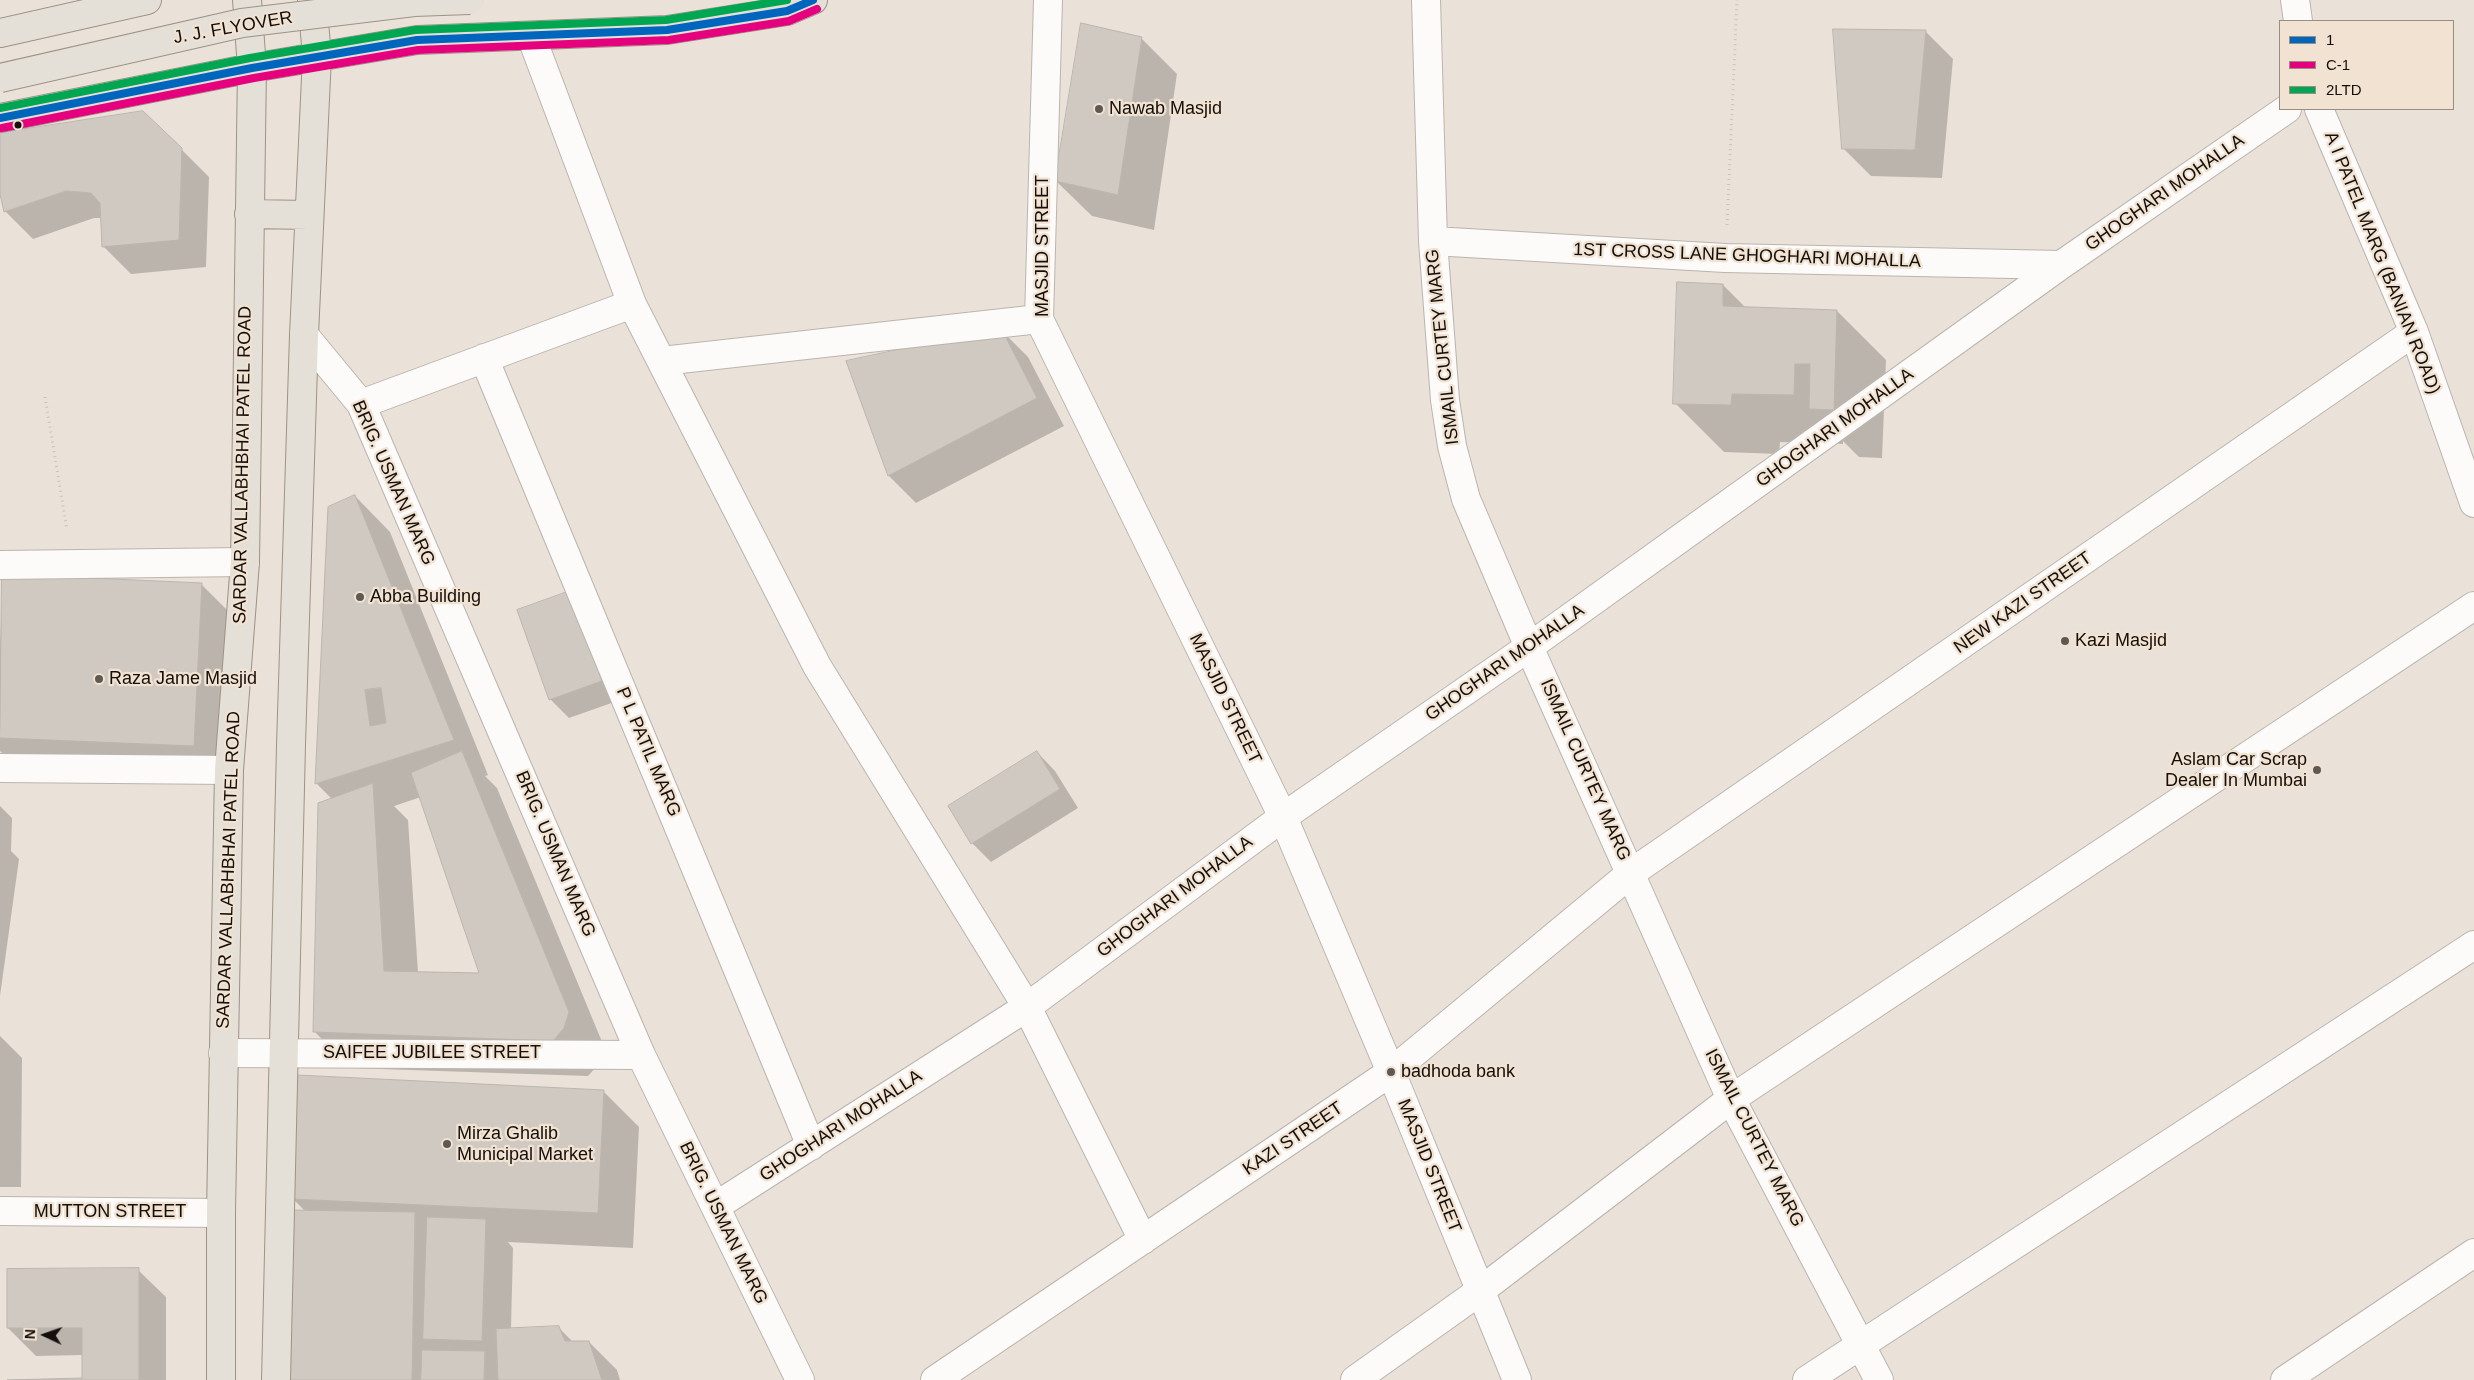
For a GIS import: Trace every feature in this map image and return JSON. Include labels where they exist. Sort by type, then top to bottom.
[{"type":"main road","points":[[0,34],[147,0]]},
{"type":"main road","name":"SARDAR VALLABHBHAI PATEL ROAD","points":[[221,1380],[220,1213],[229,770],[245,562],[252,68],[247,0]]},
{"type":"main road","points":[[276,1380],[304,335],[317,56],[312,0]]},
{"type":"main road","name":"J. J. FLYOVER","points":[[0,78],[242,22],[414,2],[470,0]]},
{"type":"main road","points":[[0,118],[252,68],[417,40],[667,30],[786,11],[813,0]]},
{"type":"main road","points":[[249,214],[309,215]]},
{"type":"street","name":"MASJID STREET","points":[[1048,0],[1039,318],[1283,817],[1518,1380]]},
{"type":"street","name":"ISMAIL CURTEY MARG","points":[[1426,0],[1433,241],[1445,400],[1452,446],[1466,499],[1529,647],[1632,873],[1731,1099],[1879,1380]]},
{"type":"street","points":[[2294,0],[2298,20]]},
{"type":"street","points":[[532,36],[632,304],[817,666],[1027,1007],[1142,1240]]},
{"type":"street","name":"GHOGHARI MOHALLA","points":[[716,1206],[1027,1007],[1283,817],[1529,647],[2061,265],[2286,110]]},
{"type":"street","name":"A I PATEL MARG (BANIAN ROAD)","points":[[2318,110],[2414,332],[2474,503]]},
{"type":"street","name":"1ST CROSS LANE GHOGHARI MOHALLA","points":[[1433,241],[1725,258],[2061,265]]},
{"type":"street","points":[[361,404],[632,304]]},
{"type":"street","points":[[662,361],[1039,318]]},
{"type":"street","name":"NEW KAZI STREET","points":[[1632,873],[2414,332]]},
{"type":"street","name":"BRIG. USMAN MARG","points":[[304,335],[361,404],[642,1055],[800,1380]]},
{"type":"street","name":"P L PATIL MARG","points":[[484,358],[811,1146]]},
{"type":"street","points":[[0,566],[245,562]]},
{"type":"street","points":[[1355,1380],[1480,1291],[1731,1099],[2474,606]]},
{"type":"street","points":[[0,768],[229,770]]},
{"type":"street","name":"KAZI STREET","points":[[936,1380],[1391,1072],[1632,873]]},
{"type":"street","points":[[1807,1380],[2474,945]]},
{"type":"street","name":"SAIFEE JUBILEE STREET","points":[[223,1053],[642,1055]]},
{"type":"street","name":"MUTTON STREET","points":[[0,1211],[220,1213]]},
{"type":"street","points":[[2285,1380],[2474,1254]]},
{"type":"path","points":[[1725,258],[1737,0]]},
{"type":"path","points":[[45,397],[72,565]]},
{"type":"building","name":"Nawab Masjid","points":[[1081,23],[1142,37],[1118,195],[1055,181]]},
{"type":"building","points":[[1833,29],[1926,30],[1915,150],[1842,149]]},
{"type":"building","points":[[143,111],[182,148],[179,240],[102,247],[100,203],[91,193],[66,191],[4,212],[0,194],[0,133]]},
{"type":"building","points":[[1677,282],[1723,284],[1723,306],[1837,310],[1834,410],[1809,409],[1810,364],[1795,364],[1794,395],[1732,394],[1731,405],[1673,404]]},
{"type":"building","points":[[1001,328],[1037,398],[888,476],[846,361]]},
{"type":"building","name":"Abba Building","points":[[355,495],[454,740],[315,784],[328,507]],"holes":[[[381,688],[386,723],[370,726],[365,690]]]},
{"type":"building","name":"Raza Jame Masjid","points":[[2,574],[202,583],[194,746],[0,738]]},
{"type":"building","points":[[570,591],[602,681],[549,700],[517,610]]},
{"type":"building","points":[[462,751],[569,1012],[564,1028],[553,1041],[313,1032],[318,803],[373,783],[384,971],[479,973],[411,773]]},
{"type":"building","points":[[1037,751],[1060,789],[971,844],[948,806]]},
{"type":"building","name":"Mirza Ghalib Municipal Market","points":[[297,1075],[604,1090],[598,1213],[291,1199]]},
{"type":"building","points":[[292,1210],[415,1212],[412,1380],[288,1380]]},
{"type":"building","name":"Mirza Ghalib Municipal Market","points":[[427,1217],[486,1219],[482,1341],[423,1339]]},
{"type":"building","points":[[139,1268],[139,1380],[7,1380],[82,1378],[82,1328],[7,1328],[7,1269]]},
{"type":"building","points":[[559,1326],[565,1341],[589,1341],[602,1380],[498,1380],[496,1329]]},
{"type":"building","points":[[422,1350],[485,1351],[484,1380],[421,1380]]},
{"type":"transit line","name":"2LTD","points":[[0,108],[250,58],[415,30],[666,20],[787,0]]},
{"type":"transit line","name":"1","points":[[0,118],[252,68],[417,40],[667,30],[787,11],[813,0]]},
{"type":"transit line","name":"C-1","points":[[2,128],[254,78],[418,50],[669,40],[789,21],[817,9]]},
{"type":"place","name":"Nawab Masjid","points":[[1099,109]]},
{"type":"place","name":"Abba Building","points":[[360,597]]},
{"type":"place","name":"Kazi Masjid","points":[[2065,641]]},
{"type":"place","name":"Raza Jame Masjid","points":[[99,679]]},
{"type":"place","name":"Aslam Car Scrap Dealer In Mumbai","points":[[2317,770]]},
{"type":"place","name":"badhoda bank","points":[[1391,1072]]},
{"type":"place","name":"Mirza Ghalib Municipal Market","points":[[447,1144]]}]
